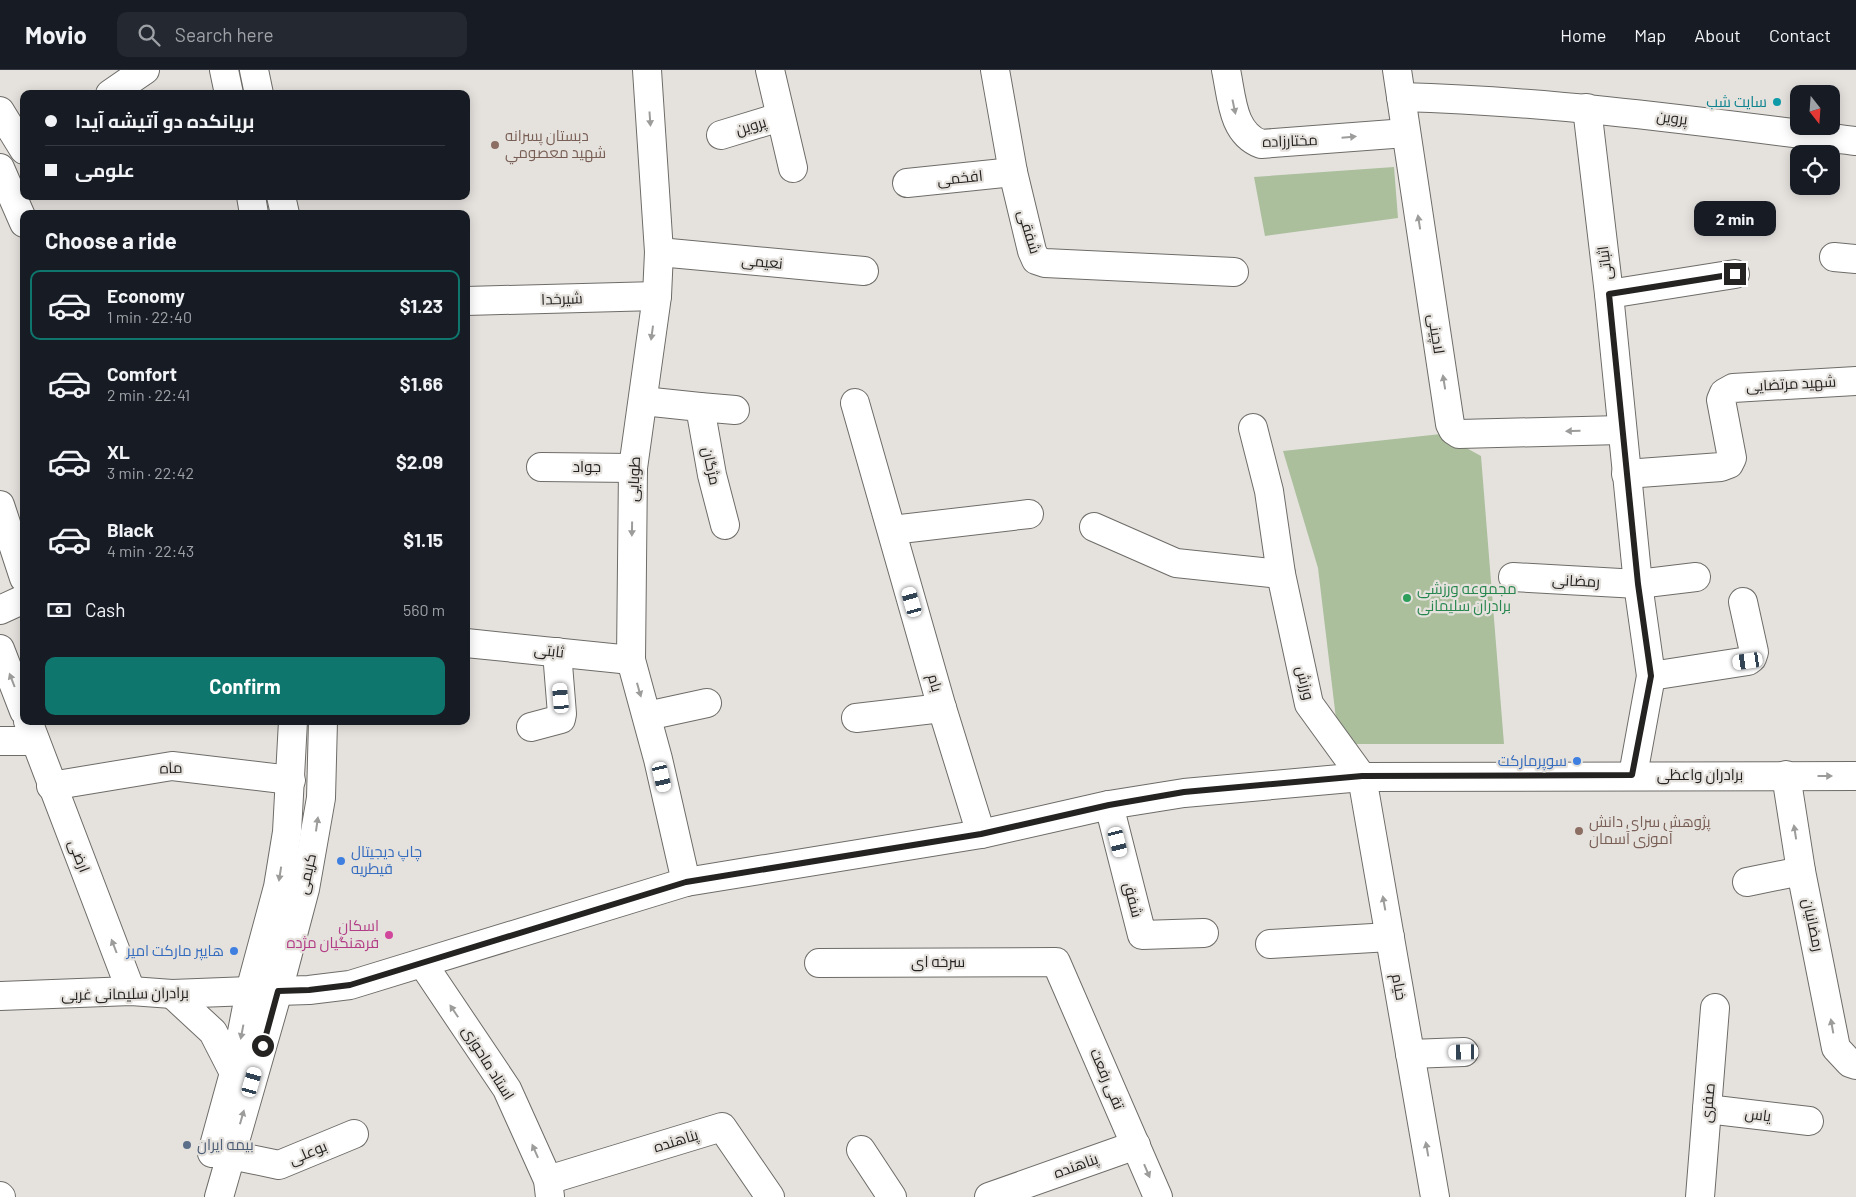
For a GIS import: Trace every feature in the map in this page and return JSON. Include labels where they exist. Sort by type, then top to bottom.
[{"type":"street","points":[[116,90],[145,70]]},
{"type":"street","points":[[224,70],[228,90]]},
{"type":"street","points":[[254,70],[258,90]]},
{"type":"street","name":"طوبایی","points":[[647,70],[659,252],[658,296],[633,468],[631,660],[647,716],[686,882]]},
{"type":"street","name":"پروین","points":[[770,70],[793,168]]},
{"type":"street","name":"شفقی","points":[[995,70],[1013,172],[1032,251],[1036,260],[1045,263],[1234,272]]},
{"type":"street","name":"مختارزاده","points":[[1226,70],[1237,124],[1249,140],[1261,144],[1406,133]]},
{"type":"street","name":"لاچینی","points":[[1397,70],[1450,424],[1453,430],[1460,434],[1622,430]]},
{"type":"street","name":"پروین","points":[[1401,97],[1487,100],[1587,108],[1856,141]]},
{"type":"street","name":"اثباتی","points":[[1587,108],[1609,294],[1638,584],[1651,676],[1632,775]]},
{"type":"street","points":[[0,111],[20,145]]},
{"type":"street","name":"پروین","points":[[722,135],[780,117]]},
{"type":"street","points":[[20,155],[0,168],[20,214]]},
{"type":"street","name":"افخمی","points":[[907,183],[1013,172]]},
{"type":"street","name":"نعیمی","points":[[659,252],[864,271]]},
{"type":"street","points":[[1609,294],[1735,274]]},
{"type":"street","name":"شیرخدا","points":[[470,302],[658,296]]},
{"type":"street","name":"شهید مرتضایی","points":[[1626,474],[1722,468],[1730,464],[1732,458],[1721,400],[1724,394],[1733,388],[1856,380]]},
{"type":"street","points":[[643,400],[700,408],[735,410]]},
{"type":"street","name":"بام","points":[[855,403],[942,708],[981,834]]},
{"type":"street","name":"مژگان","points":[[700,408],[712,475],[725,525]]},
{"type":"street","name":"ورزش","points":[[1252,428],[1269,491],[1281,574],[1309,704],[1362,776]]},
{"type":"street","name":"جواد","points":[[541,467],[633,468]]},
{"type":"street","points":[[0,505],[20,566]]},
{"type":"street","points":[[892,530],[1029,514]]},
{"type":"street","points":[[1094,527],[1176,563],[1281,574]]},
{"type":"street","name":"رمضانی","points":[[1514,578],[1638,584],[1696,577]]},
{"type":"street","points":[[0,610],[20,601]]},
{"type":"street","points":[[1651,676],[1748,661],[1752,658],[1754,652],[1743,602]]},
{"type":"street","name":"ثابتی","points":[[470,643],[631,660]]},
{"type":"street","points":[[0,649],[20,700]]},
{"type":"street","points":[[531,727],[561,719],[557,652]]},
{"type":"street","points":[[647,716],[707,703]]},
{"type":"street","points":[[856,718],[942,708]]},
{"type":"street","name":"کریمی","points":[[201,1197],[234,1073],[250,991],[278,887],[287,832],[293,725]]},
{"type":"street","name":"کریمی","points":[[219,1197],[278,991],[314,845],[320,798],[323,725]]},
{"type":"street","points":[[0,741],[32,731]]},
{"type":"street","name":"ارضی","points":[[32,731],[51,786],[131,991]]},
{"type":"street","name":"ماه","points":[[51,786],[172,766],[291,780]]},
{"type":"street","name":"برادران واعظی","points":[[278,991],[309,990],[350,985],[686,882],[981,834],[1109,805],[1184,792],[1362,776],[1856,776]]},
{"type":"street","name":"خیام","points":[[1362,776],[1435,1197]]},
{"type":"street","name":"رمضانیان","points":[[1786,776],[1801,871],[1836,1048],[1850,1063],[1856,1065]]},
{"type":"street","name":"شفق","points":[[1109,805],[1142,935],[1204,934]]},
{"type":"street","points":[[1748,882],[1801,871]]},
{"type":"street","points":[[1270,944],[1390,937]]},
{"type":"street","name":"سرخه ای","points":[[820,963],[1056,962]]},
{"type":"street","name":"تقی رفعت","points":[[1056,962],[1158,1197]]},
{"type":"street","name":"استاد ماحوزی","points":[[423,964],[507,1089],[549,1188]]},
{"type":"street","name":"برادران سلیمانی غربی","points":[[0,996],[131,991],[172,994],[278,991]]},
{"type":"street","points":[[172,994],[213,1032],[234,1073]]},
{"type":"street","name":"صفری","points":[[1700,1197],[1715,1008]]},
{"type":"street","points":[[1410,1054],[1464,1052]]},
{"type":"street","name":"یاس","points":[[1707,1109],[1809,1121]]},
{"type":"street","name":"پناهنده","points":[[549,1188],[722,1127],[770,1197]]},
{"type":"street","name":"بوعلی","points":[[231,1155],[279,1165],[354,1134]]},
{"type":"street","name":"پناهنده","points":[[989,1197],[1136,1145]]},
{"type":"street","points":[[861,1150],[892,1197]]},
{"type":"green space","points":[[1394,167],[1398,218],[1265,236],[1254,177]]},
{"type":"green space","name":"مجموعه ورزشی برادران سلیمانی","points":[[1441,434],[1481,456],[1504,744],[1339,744],[1318,568],[1283,451]]},
{"type":"place","name":"سایت شب","points":[[1777,102]]},
{"type":"place","name":"دبستان پسرانه شهيد معصومي","points":[[495,145]]},
{"type":"place","name":"مجموعه ورزشی برادران سلیمانی","points":[[1407,598]]},
{"type":"place","name":"سوپرمارکت","points":[[1577,761]]},
{"type":"place","name":"پژوهش سرای دانش آموزی آسمان","points":[[1579,831]]},
{"type":"place","name":"چاپ دیجیتال قیطریه","points":[[341,861]]},
{"type":"place","name":"اسکان فرهنگیان مژده","points":[[389,935]]},
{"type":"place","name":"هایپر مارکت امیر","points":[[234,951]]},
{"type":"place","name":"بیمه ایران","points":[[187,1145]]},
{"type":"route","points":[[263,1046],[278,991],[309,990],[350,985],[686,882],[981,834],[1109,805],[1184,792],[1362,776],[1632,775],[1651,676],[1638,584],[1609,294],[1735,274]]}]
